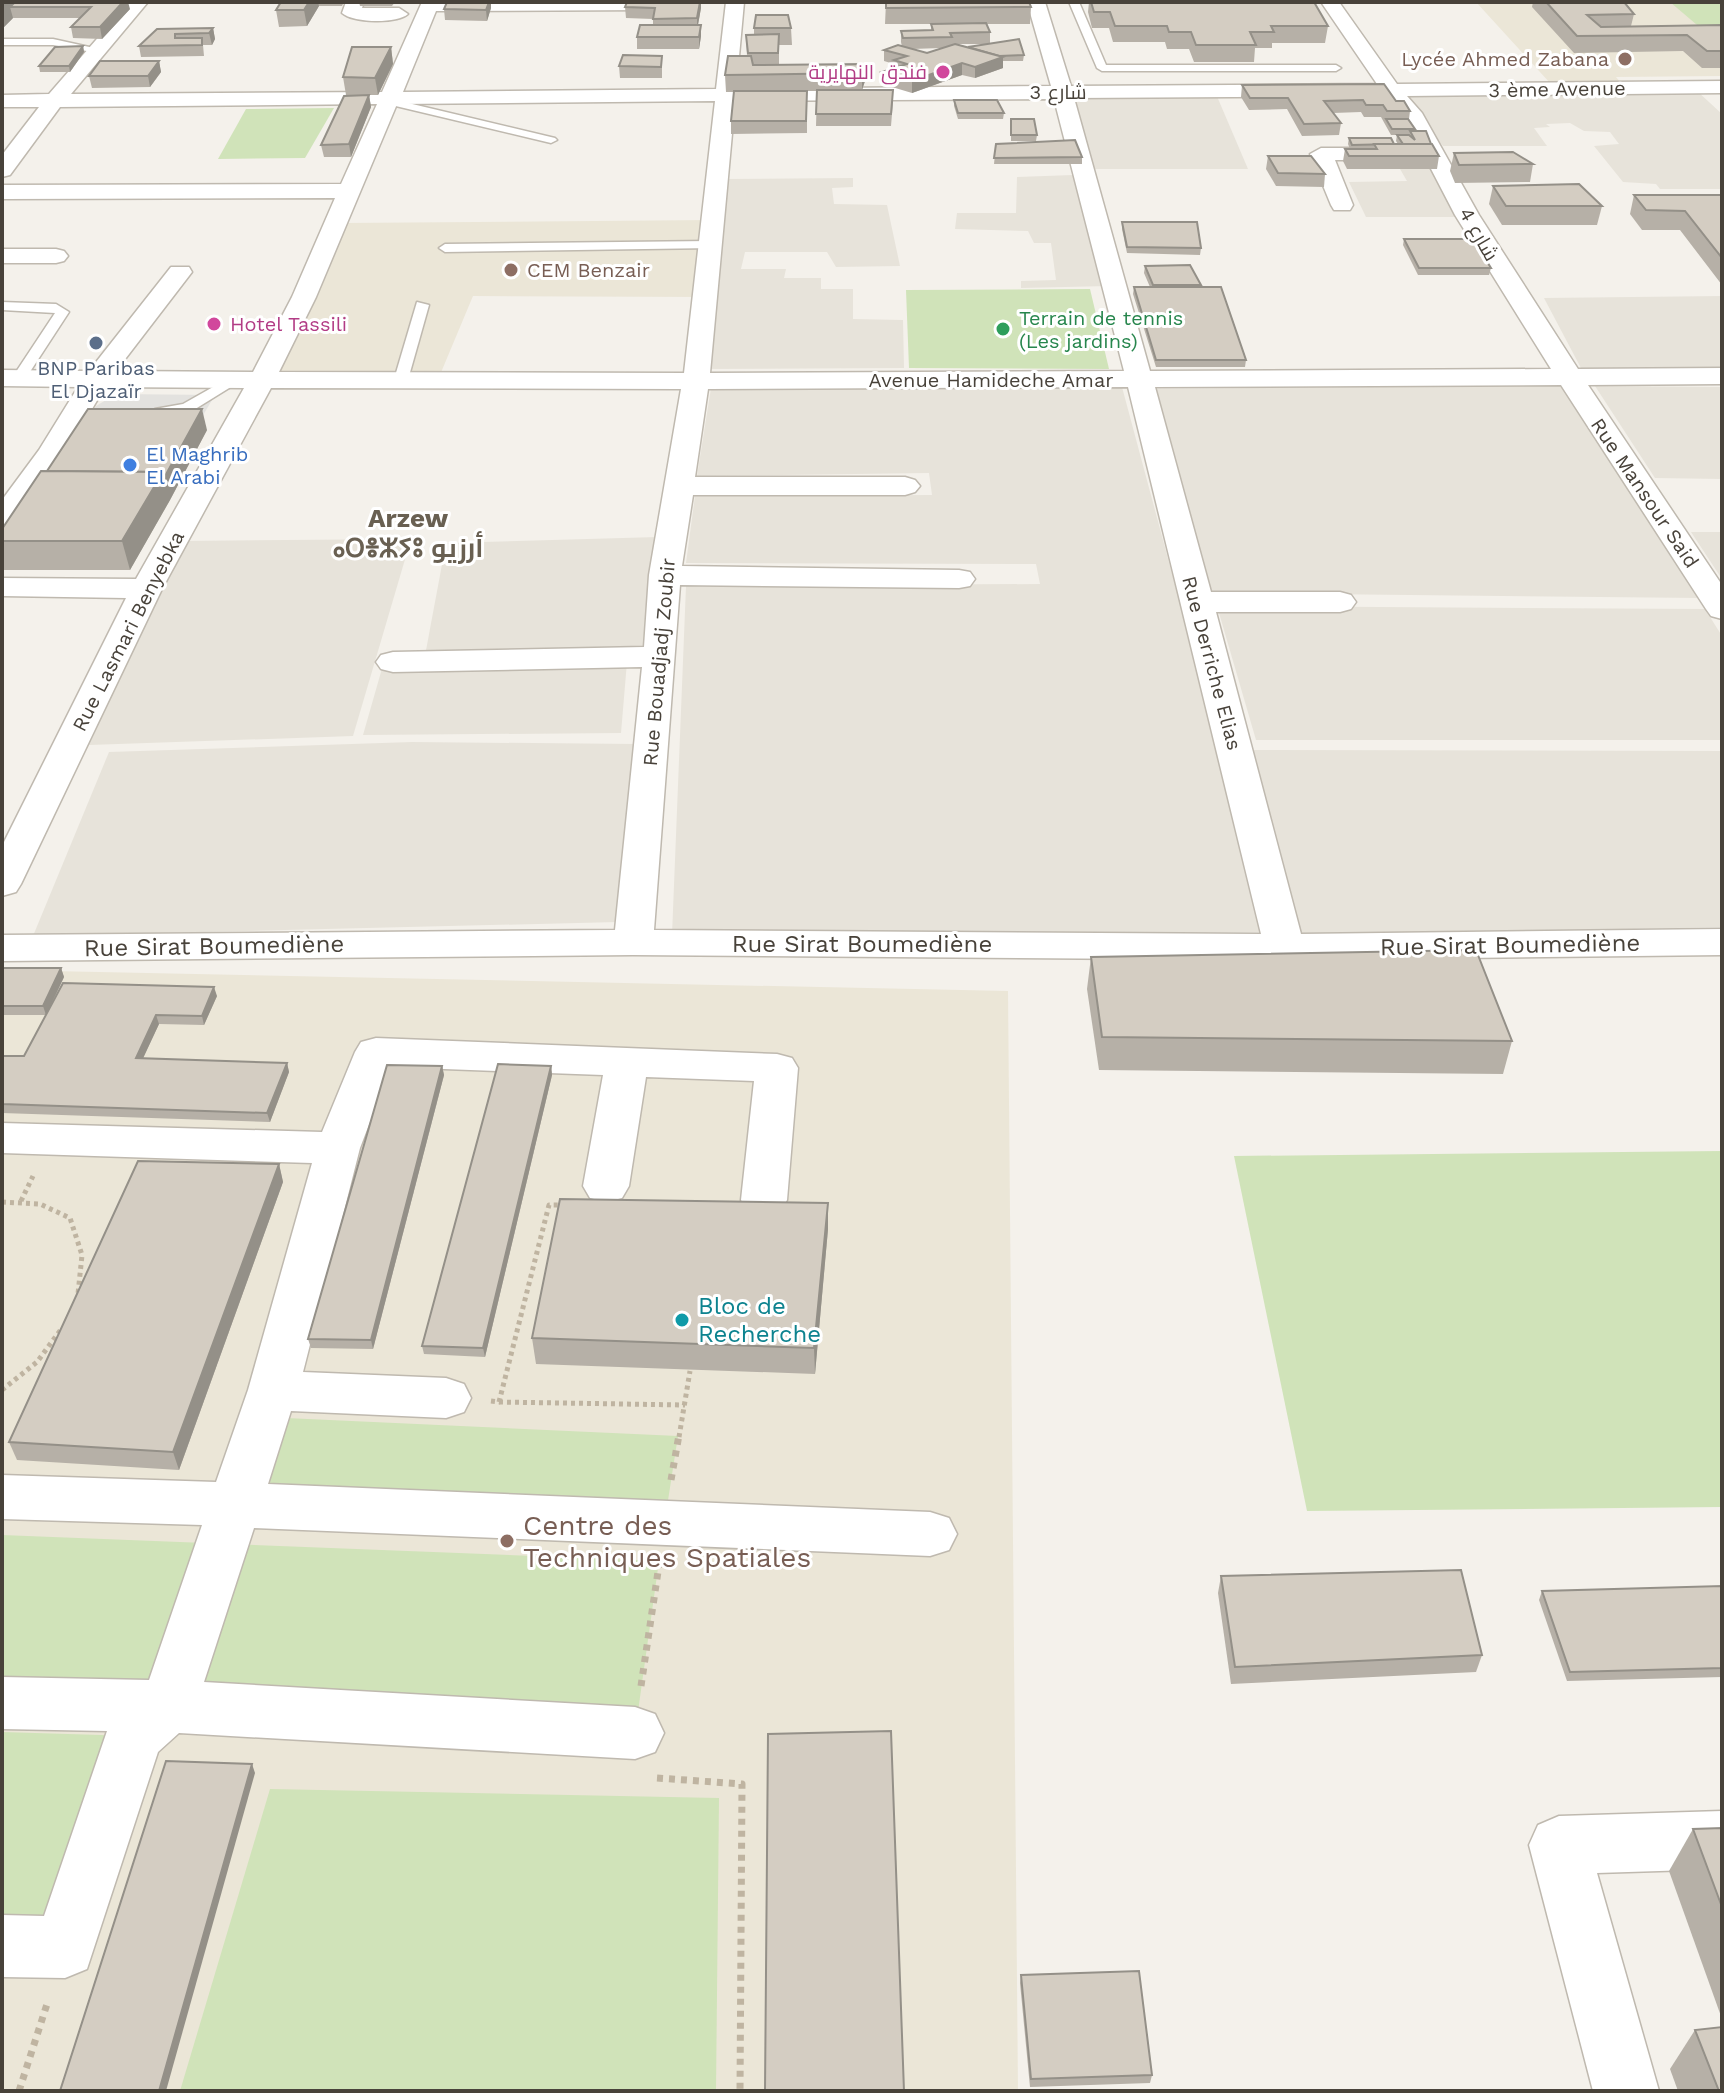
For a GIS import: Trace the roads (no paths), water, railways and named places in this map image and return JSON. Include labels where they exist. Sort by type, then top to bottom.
[{"type":"street","points":[[3,167],[54,101],[139,2]]},
{"type":"street","points":[[355,2],[351,13],[399,14]]},
{"type":"street","name":"Rue Bouadjadj Zoubir","points":[[633,942],[665,575],[696,382],[735,2]]},
{"type":"street","name":"Rue Derriche Elias","points":[[1036,2],[1063,92],[1284,947]]},
{"type":"street","name":"شارع 4","points":[[1330,2],[1392,91],[1412,113],[1467,215],[1568,376]]},
{"type":"street","points":[[430,4],[649,5]]},
{"type":"street","name":"Rue Lasmari Benyebka","points":[[2,884],[245,382],[304,297],[430,4]]},
{"type":"street","name":"3 ème Avenue","points":[[1392,91],[1719,90]]},
{"type":"street","name":"شارع 3","points":[[2,101],[387,101],[1392,91]]},
{"type":"street","points":[[1342,205],[1321,154],[1436,154]]},
{"type":"street","points":[[2,192],[349,191]]},
{"type":"street","points":[[2,256],[56,256]]},
{"type":"street","points":[[2,520],[81,416],[96,379],[180,272]]},
{"type":"street","name":"Rue Mansour Said","points":[[1568,376],[1722,609]]},
{"type":"street","name":"Avenue Hamideche Amar","points":[[11,378],[400,383],[1722,376]]},
{"type":"street","points":[[681,486],[905,486]]},
{"type":"street","points":[[665,575],[959,579]]},
{"type":"street","points":[[2,587],[146,589]]},
{"type":"street","points":[[1196,602],[1340,602]]},
{"type":"street","points":[[393,662],[660,657]]},
{"type":"street","name":"Rue Sirat Boumediène","points":[[2,948],[633,942],[1284,947],[1722,942]]},
{"type":"street","points":[[2,1946],[65,1947],[134,1736],[168,1706],[238,1503],[273,1390],[338,1148],[376,1052],[777,1068],[764,1200]]},
{"type":"street","points":[[593,1196],[627,1061]]},
{"type":"street","points":[[2,1138],[338,1148]]},
{"type":"street","points":[[273,1390],[446,1398]]},
{"type":"street","points":[[2,1497],[238,1503],[664,1526],[930,1534]]},
{"type":"street","points":[[2,1703],[168,1706],[635,1733]]},
{"type":"street","points":[[1626,2091],[1559,1845],[1722,1840]]},
{"type":"lane","points":[[1074,2],[1102,68],[1336,68]]},
{"type":"lane","points":[[2,42],[53,42],[98,50]]},
{"type":"lane","points":[[1196,68],[1206,92]]},
{"type":"lane","points":[[387,101],[551,140]]},
{"type":"lane","points":[[445,248],[710,245]]},
{"type":"lane","points":[[400,383],[422,305]]},
{"type":"lane","points":[[2,306],[56,308],[62,312],[11,378]]},
{"type":"lane","points":[[144,414],[187,408],[245,382]]},
{"type":"place","name":"Lycée Ahmed Zabana","points":[[1625,59]]},
{"type":"place","name":"فندق النهايرية","points":[[943,72]]},
{"type":"place","name":"CEM Benzair","points":[[511,270]]},
{"type":"place","name":"Hotel Tassili","points":[[214,324]]},
{"type":"place","name":"Terrain de tennis (Les jardins)","points":[[1003,329]]},
{"type":"place","name":"BNP Paribas El Djazaïr","points":[[96,343]]},
{"type":"place","name":"El Maghrib El Arabi","points":[[130,465]]},
{"type":"place","name":"Bloc de Recherche","points":[[682,1320]]},
{"type":"place","name":"Centre des Techniques Spatiales","points":[[507,1541]]},
{"type":"district","name":"Arzew ⴰⵔⴻⵣⵢⵓ أرزيو","points":[[408,533]]}]
